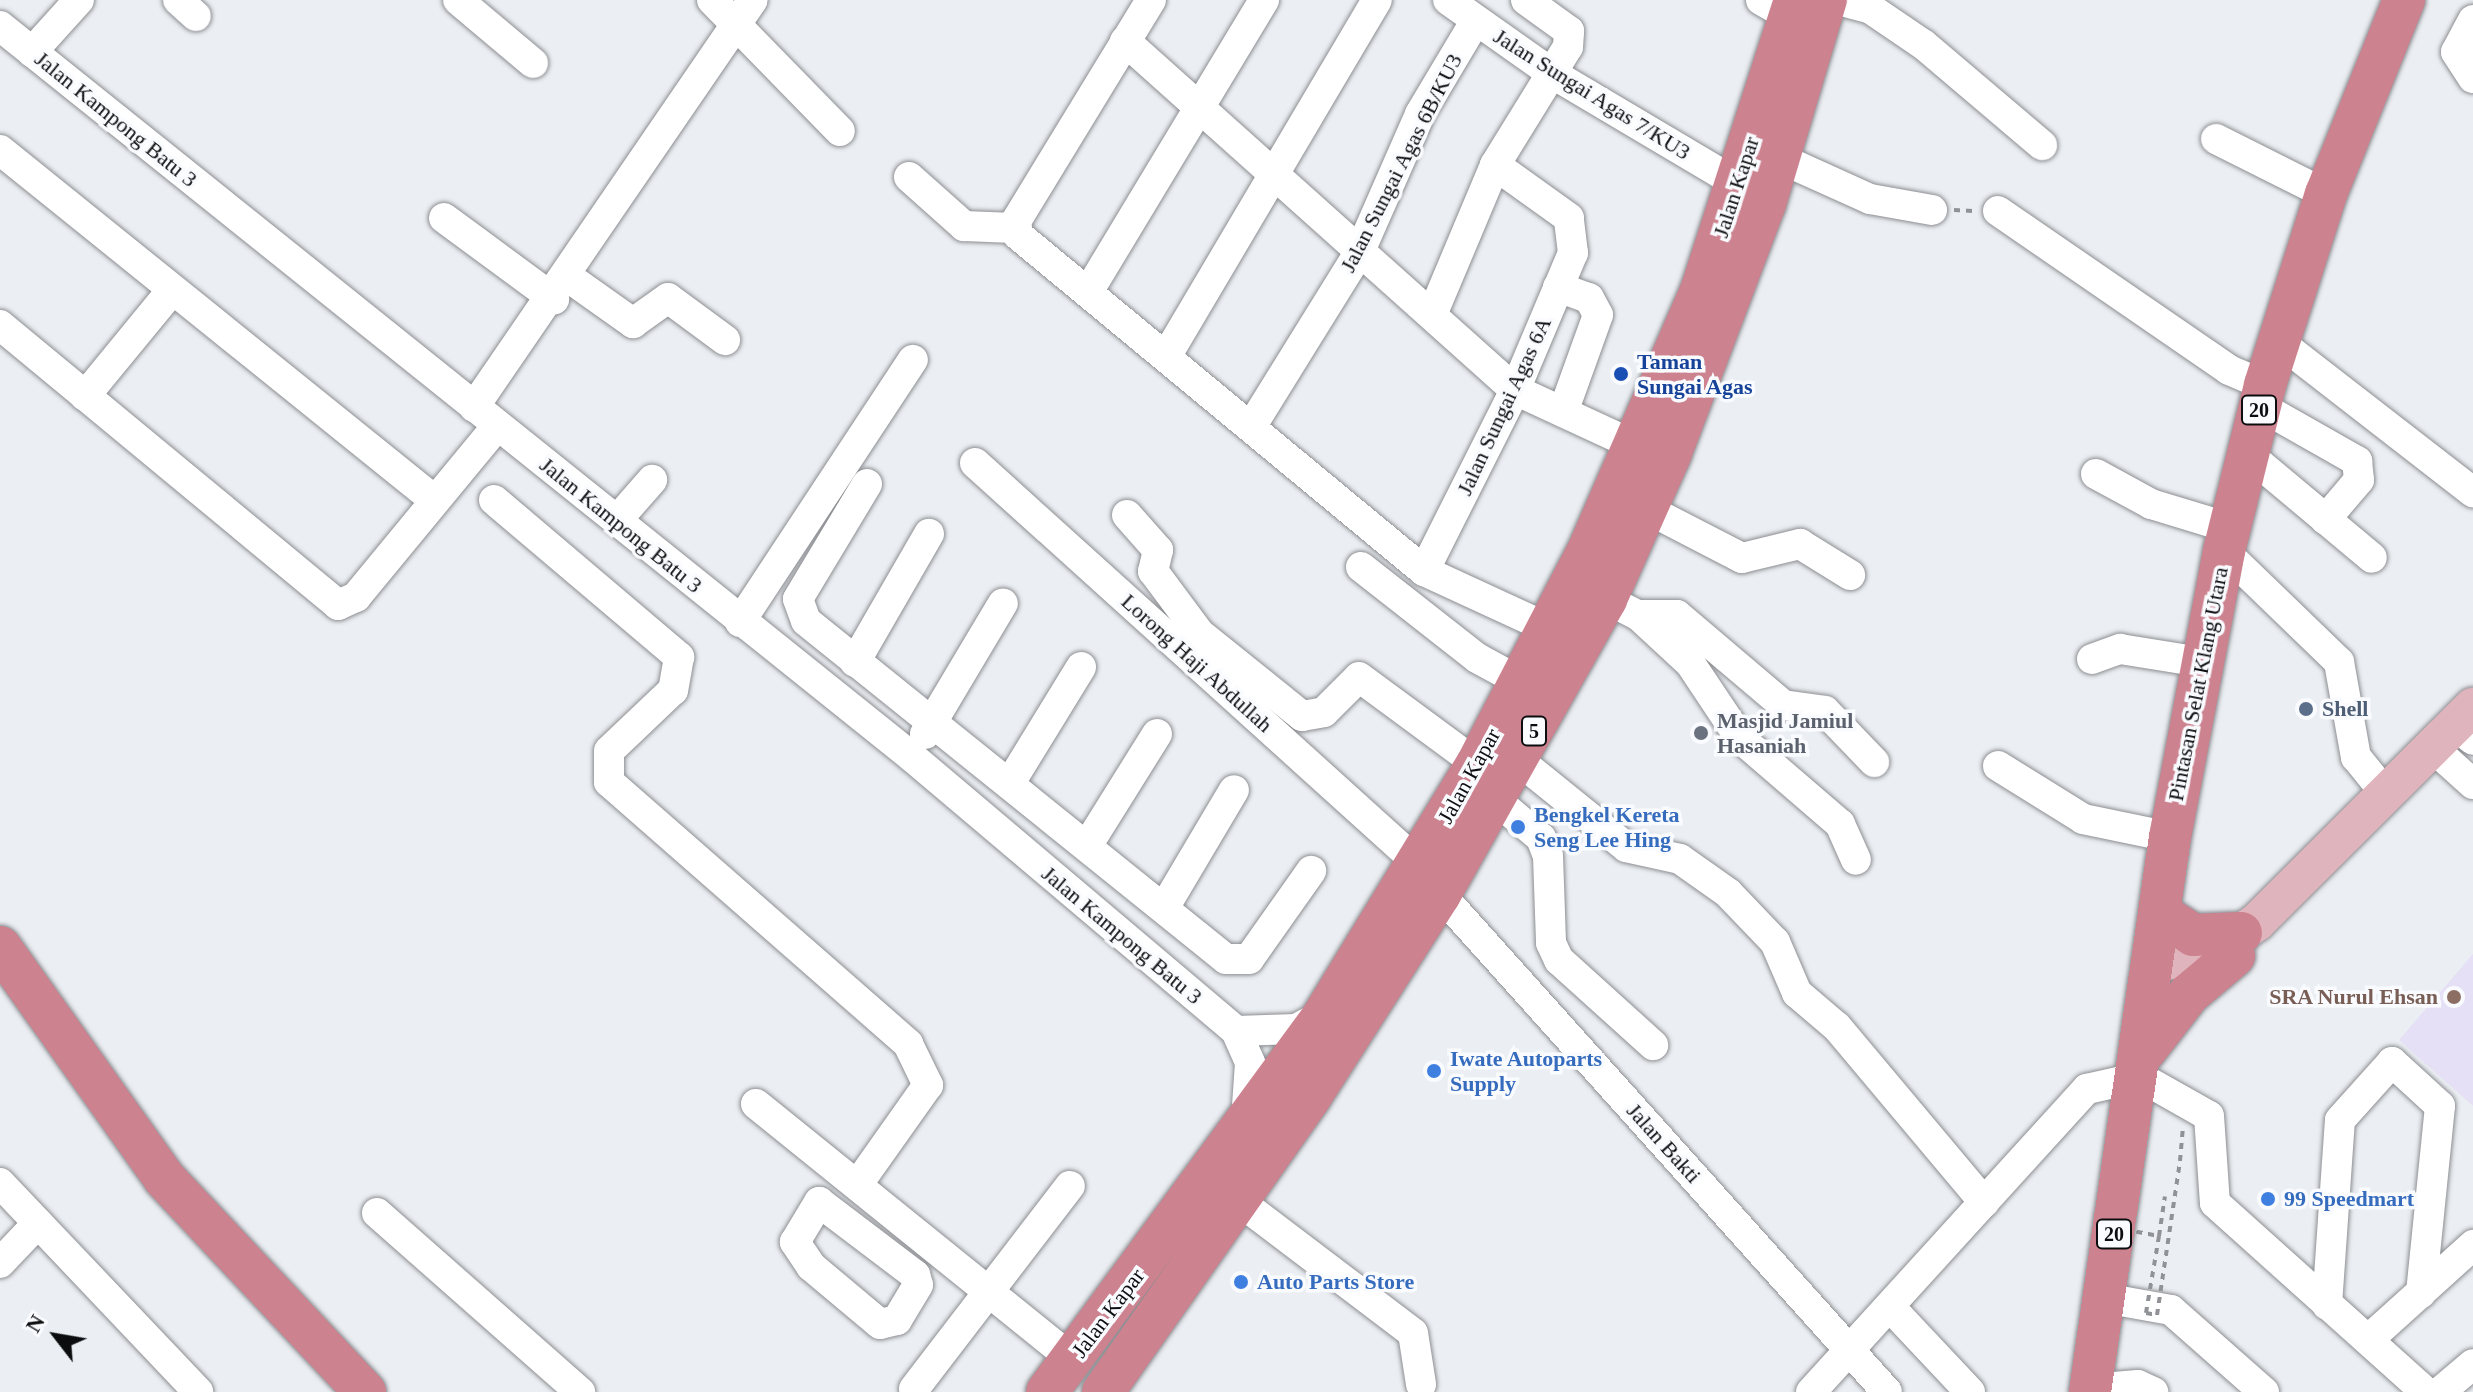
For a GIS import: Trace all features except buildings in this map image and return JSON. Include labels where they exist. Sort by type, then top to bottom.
[{"type":"highway","name":"Pintasan Selat Klang Utara","points":[[2090,1390],[2142,1065],[2170,837],[2201,662],[2227,540],[2278,341],[2326,194],[2404,0]]},
{"type":"highway","name":"Jalan Kapar","points":[[1103,1392],[1239,1201],[1429,878],[1497,774],[1622,607],[1647,509],[1779,158],[1793,4]]},
{"type":"highway","name":"Jalan Kapar","points":[[1497,774],[1521,682],[1701,291],[1738,184],[1793,4]]},
{"type":"highway","name":"Jalan Kapar","points":[[1047,1392],[1244,1130],[1325,1013],[1429,878]]},
{"type":"highway","points":[[2161,914],[2193,935],[2238,945]]},
{"type":"highway","points":[[2142,1065],[2179,1005],[2238,945]]},
{"type":"highway","points":[[0,947],[164,1178],[365,1392]]},
{"type":"highway","points":[[0,993],[88,1123],[324,1392]]},
{"type":"main road","points":[[2154,971],[2238,945],[2386,794],[2461,724]]},
{"type":"street","points":[[32,52],[79,0]]},
{"type":"street","points":[[458,0],[533,63]]},
{"type":"street","points":[[712,0],[746,10],[840,131]]},
{"type":"street","points":[[1014,228],[1151,0]]},
{"type":"street","points":[[1088,292],[1264,0]]},
{"type":"street","points":[[1167,355],[1272,172],[1377,0]]},
{"type":"street","name":"Jalan Sungai Agas 7/KU3","points":[[1448,0],[1553,74],[1738,184]]},
{"type":"street","points":[[1432,315],[1495,165],[1553,74],[1569,31],[1526,0]]},
{"type":"street","points":[[1838,0],[1871,9],[1924,45],[2042,145]]},
{"type":"street","points":[[474,407],[561,288],[746,10]]},
{"type":"street","name":"Jalan Sungai Agas 6B/KU3","points":[[1251,427],[1360,251],[1420,114],[1476,20]]},
{"type":"street","points":[[2473,20],[2456,52],[2473,78]]},
{"type":"street","name":"Jalan Kampong Batu 3","points":[[0,26],[912,757],[1236,1031]]},
{"type":"street","points":[[1125,41],[1515,390],[1632,444]]},
{"type":"street","points":[[2216,139],[2326,194]]},
{"type":"street","points":[[0,150],[433,499]]},
{"type":"street","points":[[1779,158],[1870,199],[1932,210]]},
{"type":"street","name":"Jalan Sungai Agas 6A","points":[[1424,571],[1515,390],[1576,238],[1569,218],[1495,165]]},
{"type":"street","points":[[909,177],[964,226],[1014,228],[1424,571],[1548,628]]},
{"type":"street","points":[[1998,211],[2357,461],[2359,480],[2325,520]]},
{"type":"street","points":[[444,218],[561,288],[633,323],[668,298],[725,340]]},
{"type":"street","points":[[1558,287],[1589,298],[1598,315],[1563,412]]},
{"type":"street","points":[[85,396],[172,290]]},
{"type":"street","points":[[0,325],[338,605],[356,597],[433,499],[497,426]]},
{"type":"street","points":[[2278,341],[2473,492]]},
{"type":"street","points":[[740,622],[913,360]]},
{"type":"street","points":[[2249,455],[2372,558]]},
{"type":"street","name":"Lorong Haji Abdullah","points":[[975,463],[1429,878]]},
{"type":"street","points":[[2096,474],[2227,540],[2339,662],[2356,757],[2386,794]]},
{"type":"street","points":[[618,519],[652,480]]},
{"type":"street","points":[[867,484],[798,599],[799,611],[855,662],[933,719],[1226,959],[1249,959],[1311,871]]},
{"type":"street","points":[[494,500],[679,657],[673,690],[609,751],[609,782],[908,1044],[928,1085],[850,1174],[819,1202]]},
{"type":"street","points":[[1647,509],[1742,558],[1800,544],[1850,575]]},
{"type":"street","points":[[1127,515],[1158,550],[1153,571],[1200,634],[1302,716],[1324,712],[1359,677],[1497,774],[1626,847],[1680,859],[1728,893],[1775,942],[1797,993],[1876,1071],[1984,1202]]},
{"type":"street","points":[[855,662],[929,534]]},
{"type":"street","points":[[1361,567],[1477,658],[1521,682]]},
{"type":"street","points":[[912,757],[1003,603]]},
{"type":"street","points":[[1622,607],[1677,615],[1783,705],[1825,711],[1874,762]]},
{"type":"street","points":[[1622,607],[1698,673],[1740,738],[1840,824],[1856,860]]},
{"type":"street","points":[[2092,659],[2120,649],[2201,662]]},
{"type":"street","points":[[1010,783],[1081,667]]},
{"type":"street","points":[[2461,724],[2473,784]]},
{"type":"street","points":[[1087,846],[1157,734]]},
{"type":"street","points":[[1998,766],[2083,819],[2170,837]]},
{"type":"street","points":[[1497,774],[1541,838],[1548,856],[1551,943],[1559,960],[1653,1045]]},
{"type":"street","points":[[1164,908],[1234,790]]},
{"type":"street","name":"Jalan Bakti","points":[[1429,878],[1887,1392]]},
{"type":"street","points":[[1244,1130],[1250,1063],[1236,1031],[1296,1029],[1325,1013]]},
{"type":"street","points":[[2327,1305],[2340,1120],[2392,1062],[2440,1106],[2421,1293]]},
{"type":"street","points":[[1811,1392],[1892,1309],[2087,1089],[2142,1065],[2209,1116],[2215,1203],[2426,1392]]},
{"type":"street","points":[[756,1104],[850,1174],[1073,1360]]},
{"type":"street","points":[[914,1389],[1070,1186]]},
{"type":"street","points":[[4,1198],[38,1223],[198,1392]]},
{"type":"street","points":[[1239,1201],[1413,1333],[1421,1384]]},
{"type":"street","points":[[377,1213],[580,1392]]},
{"type":"street","points":[[0,1263],[38,1223]]},
{"type":"street","points":[[2368,1340],[2473,1245]]},
{"type":"street","points":[[2104,1298],[2171,1310],[2264,1392]]},
{"type":"street","points":[[1892,1309],[1970,1392]]},
{"type":"street","points":[[2440,1392],[2473,1364]]},
{"type":"street","points":[[2090,1390],[2138,1385],[2153,1392]]},
{"type":"path","points":[[1932,210],[1998,211]]},
{"type":"path","points":[[2165,1196],[2146,1313],[2157,1315],[2180,1161]]},
{"type":"path","points":[[2101,1225],[2159,1236]]},
{"type":"shaded area","name":"SRA Nurul Ehsan","points":[[2473,954],[2473,1106],[2399,1040]]},
{"type":"place","name":"Taman Sungai Agas","points":[[1621,374]]},
{"type":"place","name":"Shell","points":[[2306,709]]},
{"type":"place","name":"Masjid Jamiul Hasaniah","points":[[1701,733]]},
{"type":"place","name":"Bengkel Kereta Seng Lee Hing","points":[[1518,827]]},
{"type":"place","name":"SRA Nurul Ehsan","points":[[2454,997]]},
{"type":"place","name":"Iwate Autoparts Supply","points":[[1434,1071]]},
{"type":"place","name":"99 Speedmart","points":[[2268,1199]]},
{"type":"place","name":"Auto Parts Store","points":[[1241,1282]]}]
